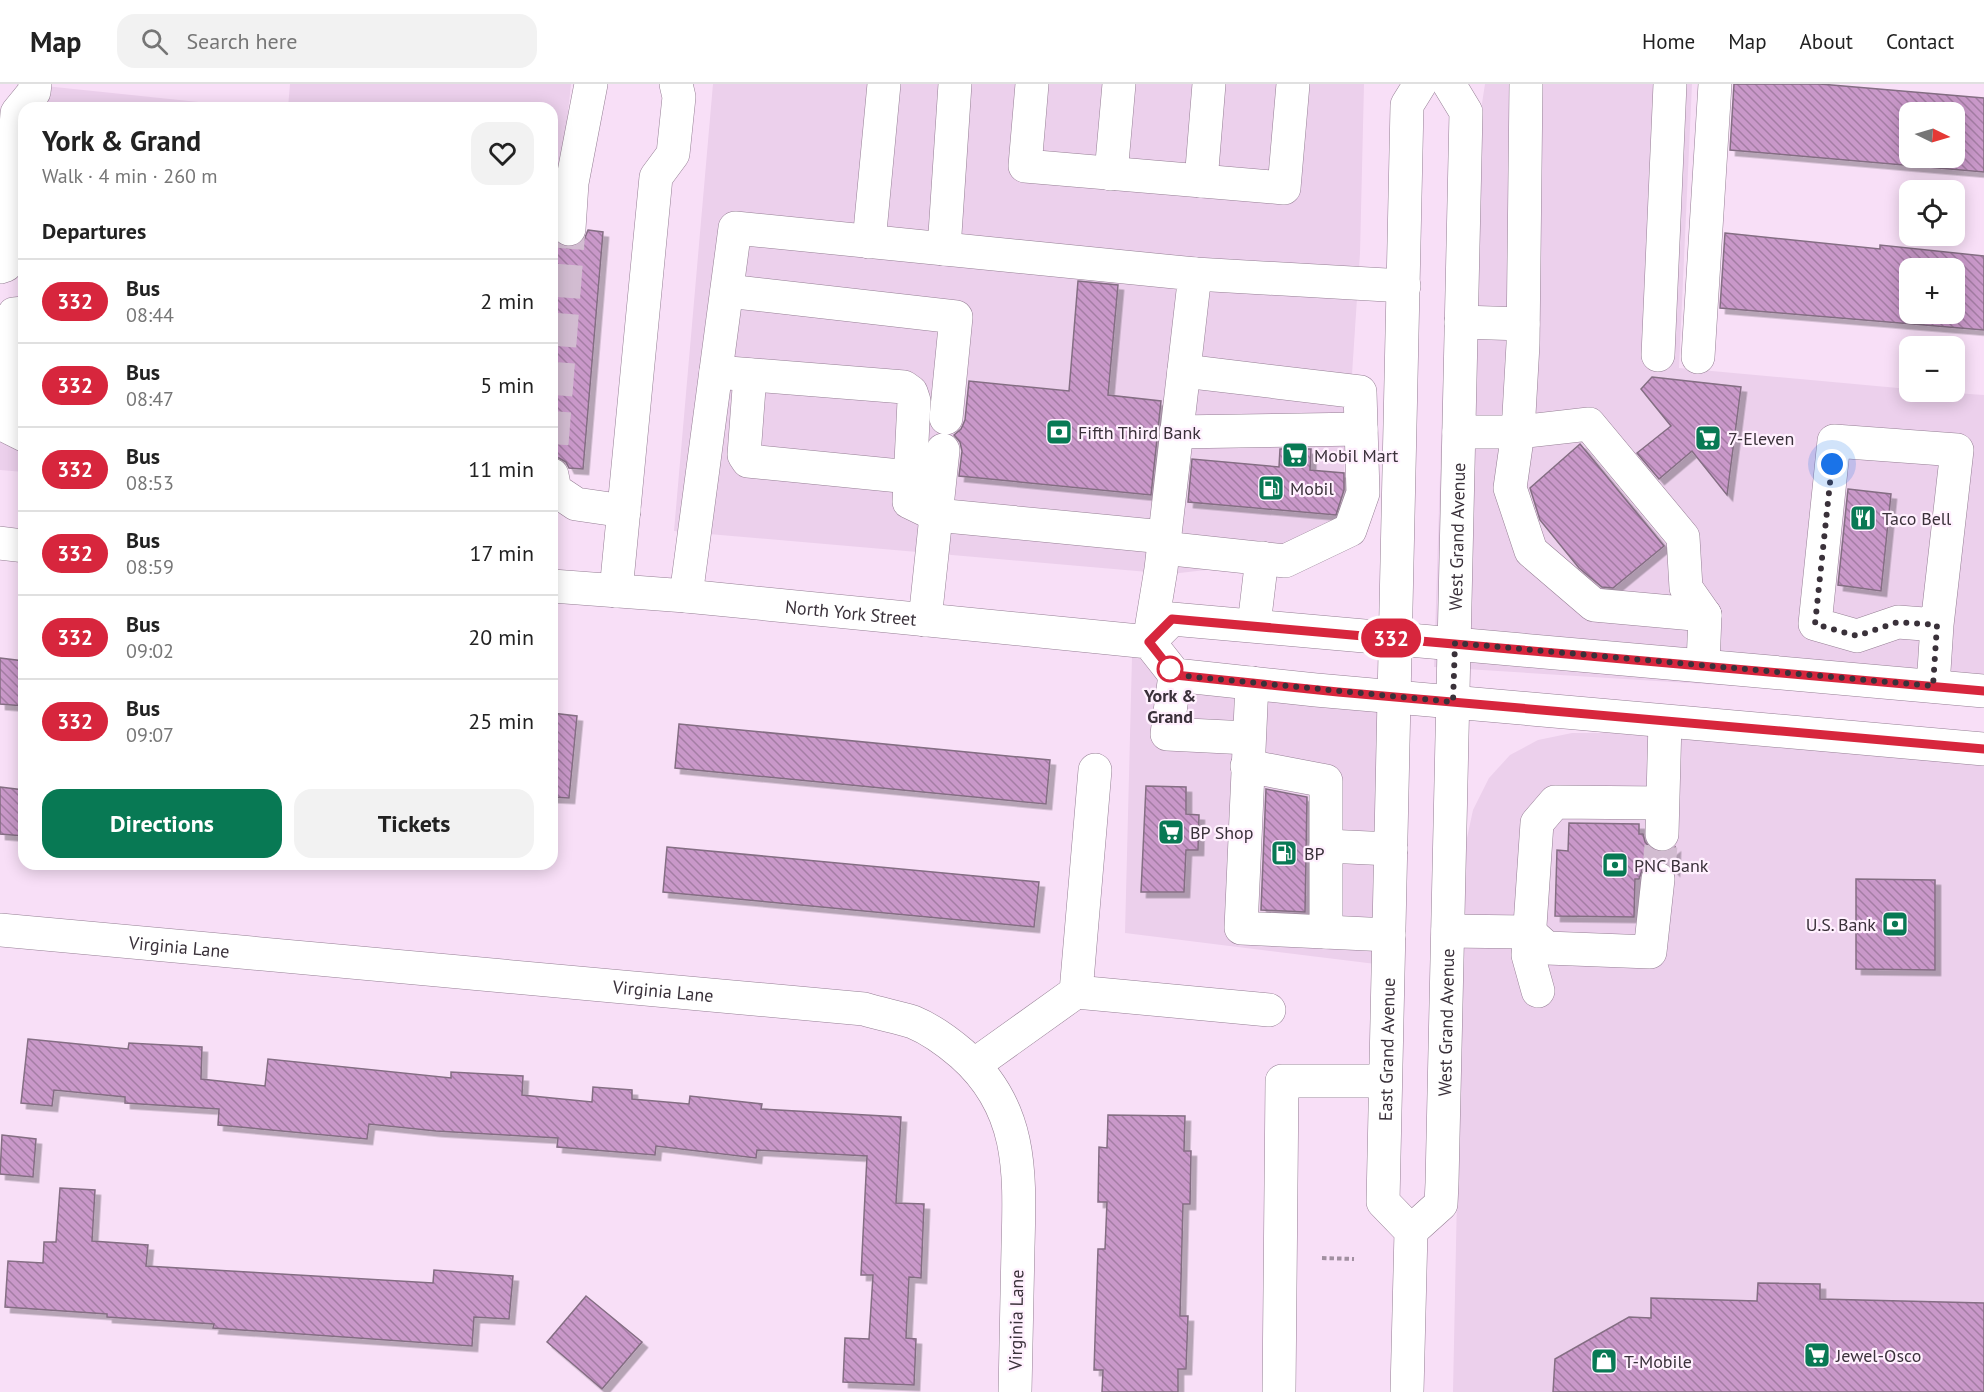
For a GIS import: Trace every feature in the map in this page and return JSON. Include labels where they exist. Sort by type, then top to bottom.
[{"type":"main road","points":[[26,102],[34,92],[35,84]]},
{"type":"main road","points":[[569,229],[572,183],[591,84]]},
{"type":"main road","points":[[616,591],[656,177],[673,154],[678,97],[676,84]]},
{"type":"main road","points":[[869,242],[884,84]]},
{"type":"main road","points":[[944,249],[955,84]]},
{"type":"main road","points":[[1032,84],[1025,166],[1284,188],[1293,84]]},
{"type":"main road","points":[[1111,174],[1119,84]]},
{"type":"main road","points":[[1201,181],[1209,84]]},
{"type":"main road","points":[[1394,696],[1407,105],[1420,84]]},
{"type":"main road","name":"West Grand Avenue","points":[[1410,1231],[1442,1204],[1466,112],[1449,84]]},
{"type":"main road","points":[[1526,84],[1523,334],[1518,432],[1510,488],[1531,551],[1594,605],[1705,615]]},
{"type":"main road","points":[[1658,355],[1670,84]]},
{"type":"main road","points":[[1698,357],[1715,84]]},
{"type":"main road","points":[[0,267],[6,265],[18,112]]},
{"type":"main road","points":[[686,596],[735,228],[1195,274],[1404,286]]},
{"type":"main road","points":[[1195,274],[1164,542],[1149,642],[1175,675],[1665,722],[1984,749]]},
{"type":"main road","points":[[727,291],[956,317],[925,620]]},
{"type":"main road","points":[[18,314],[14,314],[6,330],[0,380],[3,424],[18,432]]},
{"type":"main road","points":[[1461,322],[1523,334]]},
{"type":"main road","points":[[1184,371],[1360,411]]},
{"type":"main road","points":[[716,372],[904,387],[910,392],[914,401],[909,502],[936,515],[1164,542],[1285,561],[1350,530],[1363,493],[1360,411]]},
{"type":"main road","points":[[750,375],[744,455],[748,461],[910,477]]},
{"type":"main road","points":[[1176,432],[1360,411],[1400,413]]},
{"type":"main road","points":[[1459,432],[1518,432],[1589,424],[1683,537],[1686,588],[1705,615],[1703,665]]},
{"type":"main road","points":[[1933,686],[1937,625],[1957,450],[1834,441],[1815,624],[1857,636],[1898,622],[1937,625]]},
{"type":"main road","points":[[558,492],[576,504],[624,511]]},
{"type":"main road","points":[[1363,493],[1398,501]]},
{"type":"main road","points":[[0,543],[18,545]]},
{"type":"main road","points":[[1254,625],[1262,558]]},
{"type":"main road","name":"North York Street","points":[[558,586],[686,596],[1149,642]]},
{"type":"main road","points":[[1149,642],[1172,619],[1984,691]]},
{"type":"main road","points":[[1175,675],[1167,734],[1248,752],[1326,781],[1326,932]]},
{"type":"main road","points":[[1252,683],[1241,928],[1389,935]]},
{"type":"main road","name":"East Grand Avenue","points":[[1394,696],[1383,1202],[1410,1231]]},
{"type":"main road","points":[[1538,991],[1528,955],[1537,823],[1555,802],[1662,819],[1665,722]]},
{"type":"main road","points":[[1076,992],[1095,770]]},
{"type":"main road","points":[[1326,846],[1391,849]]},
{"type":"main road","points":[[1449,931],[1529,932],[1547,948],[1650,952],[1658,879]]},
{"type":"main road","name":"Virginia Lane","points":[[0,930],[864,1010],[914,1023],[950,1044],[974,1065],[995,1093],[1011,1127],[1018,1159],[1020,1195],[1015,1392]]},
{"type":"main road","points":[[974,1065],[1076,992],[1269,1010]]},
{"type":"main road","points":[[1279,1392],[1282,1081],[1385,1081]]},
{"type":"main road","points":[[1407,1392],[1410,1231]]},
{"type":"path","points":[[1322,1258],[1354,1259]]},
{"type":"shaded area","points":[[290,84],[571,84],[558,206],[558,102],[288,102]]},
{"type":"shaded area","points":[[713,84],[1364,84],[1360,253],[1350,405],[1336,555],[1171,574],[674,531]]},
{"type":"shaded area","points":[[1485,84],[1692,84],[1679,368],[1899,388],[1899,402],[1965,402],[1965,394],[1984,395],[1984,685],[1740,662],[1737,686],[1434,667],[1444,349]]},
{"type":"shaded area","points":[[45,86],[199,102],[44,102]]},
{"type":"shaded area","points":[[0,305],[18,306],[18,472],[0,470]]},
{"type":"shaded area","points":[[1132,657],[1409,685],[1400,967],[1125,933]]},
{"type":"shaded area","points":[[1572,733],[1610,733],[1984,763],[1984,1392],[1453,1392],[1464,852],[1473,810],[1489,778],[1510,755],[1538,740]]},
{"type":"building","points":[[1734,84],[1820,84],[1984,98],[1984,172],[1938,168],[1965,168],[1965,102],[1899,102],[1899,165],[1730,150]]},
{"type":"building","points":[[588,230],[603,232],[583,469],[569,468],[566,462],[558,458],[558,243],[567,248],[577,246],[584,240]]},
{"type":"building","points":[[1725,233],[1880,249],[1880,245],[1984,256],[1984,330],[1912,324],[1965,324],[1965,258],[1899,258],[1899,323],[1720,308]]},
{"type":"building","name":"Fifth Third Bank","points":[[1078,281],[1118,285],[1108,395],[1161,401],[1151,495],[959,476],[962,451],[960,442],[954,435],[961,429],[965,420],[969,381],[1069,391]]},
{"type":"building","name":"7-Eleven","points":[[1652,377],[1741,387],[1727,495],[1692,451],[1659,479],[1637,453],[1671,426],[1641,389]]},
{"type":"building","name":"7-Eleven","points":[[1580,444],[1664,546],[1613,588],[1602,587],[1579,568],[1540,520],[1530,488]]},
{"type":"building","name":"Mobil","points":[[1280,449],[1311,449],[1310,470],[1344,473],[1344,490],[1336,515],[1188,502],[1192,459],[1279,467]]},
{"type":"building","name":"Taco Bell","points":[[1848,489],[1891,494],[1881,591],[1838,585]]},
{"type":"building","points":[[0,658],[18,660],[18,706],[0,704]]},
{"type":"building","points":[[558,714],[577,716],[569,798],[558,797]]},
{"type":"building","points":[[679,724],[1050,760],[1046,804],[675,768]]},
{"type":"building","name":"BP Shop","points":[[1146,786],[1186,787],[1186,814],[1199,815],[1198,850],[1186,850],[1184,892],[1141,892]]},
{"type":"building","points":[[0,787],[18,789],[18,836],[0,834]]},
{"type":"building","name":"BP","points":[[1266,789],[1307,797],[1305,912],[1261,910]]},
{"type":"building","name":"PNC Bank","points":[[1569,823],[1639,824],[1639,834],[1643,834],[1645,842],[1652,850],[1662,853],[1675,847],[1674,870],[1669,864],[1659,860],[1643,867],[1639,879],[1635,879],[1634,917],[1555,916],[1557,850],[1568,851]]},
{"type":"building","points":[[667,847],[1039,882],[1034,927],[663,892]]},
{"type":"building","name":"U.S. Bank","points":[[1856,879],[1935,880],[1935,970],[1856,969]]},
{"type":"building","points":[[28,1039],[128,1049],[129,1043],[202,1047],[201,1079],[265,1086],[268,1059],[451,1078],[451,1072],[523,1076],[522,1095],[592,1102],[593,1087],[632,1090],[632,1099],[689,1104],[690,1096],[762,1104],[761,1109],[901,1117],[896,1203],[924,1204],[921,1278],[909,1277],[906,1338],[916,1339],[914,1385],[843,1382],[845,1338],[869,1339],[873,1275],[861,1275],[867,1156],[757,1150],[756,1158],[656,1146],[655,1155],[557,1147],[558,1138],[436,1131],[369,1124],[367,1139],[218,1125],[219,1109],[125,1103],[125,1097],[54,1090],[52,1106],[21,1103]]},
{"type":"building","points":[[1108,1115],[1185,1116],[1184,1151],[1191,1151],[1190,1204],[1183,1204],[1180,1316],[1188,1316],[1186,1369],[1178,1369],[1178,1392],[1102,1392],[1103,1370],[1094,1370],[1098,1249],[1105,1249],[1107,1202],[1098,1202],[1099,1147],[1107,1148]]},
{"type":"building","points":[[2,1135],[36,1139],[33,1177],[0,1174]]},
{"type":"building","points":[[60,1188],[95,1190],[92,1241],[148,1245],[146,1266],[433,1283],[434,1270],[513,1276],[509,1319],[474,1317],[472,1346],[213,1328],[214,1324],[5,1307],[8,1261],[43,1263],[44,1242],[56,1242]]},
{"type":"building","name":"Jewel-Osco","points":[[1758,1283],[1820,1284],[1820,1299],[1984,1303],[1984,1392],[1553,1392],[1555,1359],[1629,1317],[1651,1318],[1651,1298],[1757,1301]]},
{"type":"building","points":[[586,1296],[642,1342],[602,1389],[547,1342]]},
{"type":"tunnel","points":[[558,368],[569,229]]},
{"type":"tunnel","points":[[1658,879],[1662,834]]},
{"type":"bus line","name":"332","points":[[1984,691],[1172,619],[1149,642],[1175,675],[1665,722],[1984,749]]},
{"type":"place","name":"Fifth Third Bank","points":[[1059,432]]},
{"type":"place","name":"7-Eleven","points":[[1708,438]]},
{"type":"place","name":"Mobil Mart","points":[[1295,455]]},
{"type":"place","name":"Mobil","points":[[1271,488]]},
{"type":"place","name":"Taco Bell","points":[[1863,518]]},
{"type":"place","name":"York & Grand","points":[[1170,669]]},
{"type":"place","name":"BP Shop","points":[[1171,832]]},
{"type":"place","name":"BP","points":[[1284,853]]},
{"type":"place","name":"PNC Bank","points":[[1615,865]]},
{"type":"place","name":"U.S. Bank","points":[[1895,924]]},
{"type":"place","name":"Jewel-Osco","points":[[1817,1355]]},
{"type":"place","name":"T-Mobile","points":[[1604,1361]]},
{"type":"route","points":[[1170,669],[1175,675],[1453,702],[1455,643],[1933,686],[1937,625],[1898,622],[1857,636],[1815,624],[1832,464]]}]
